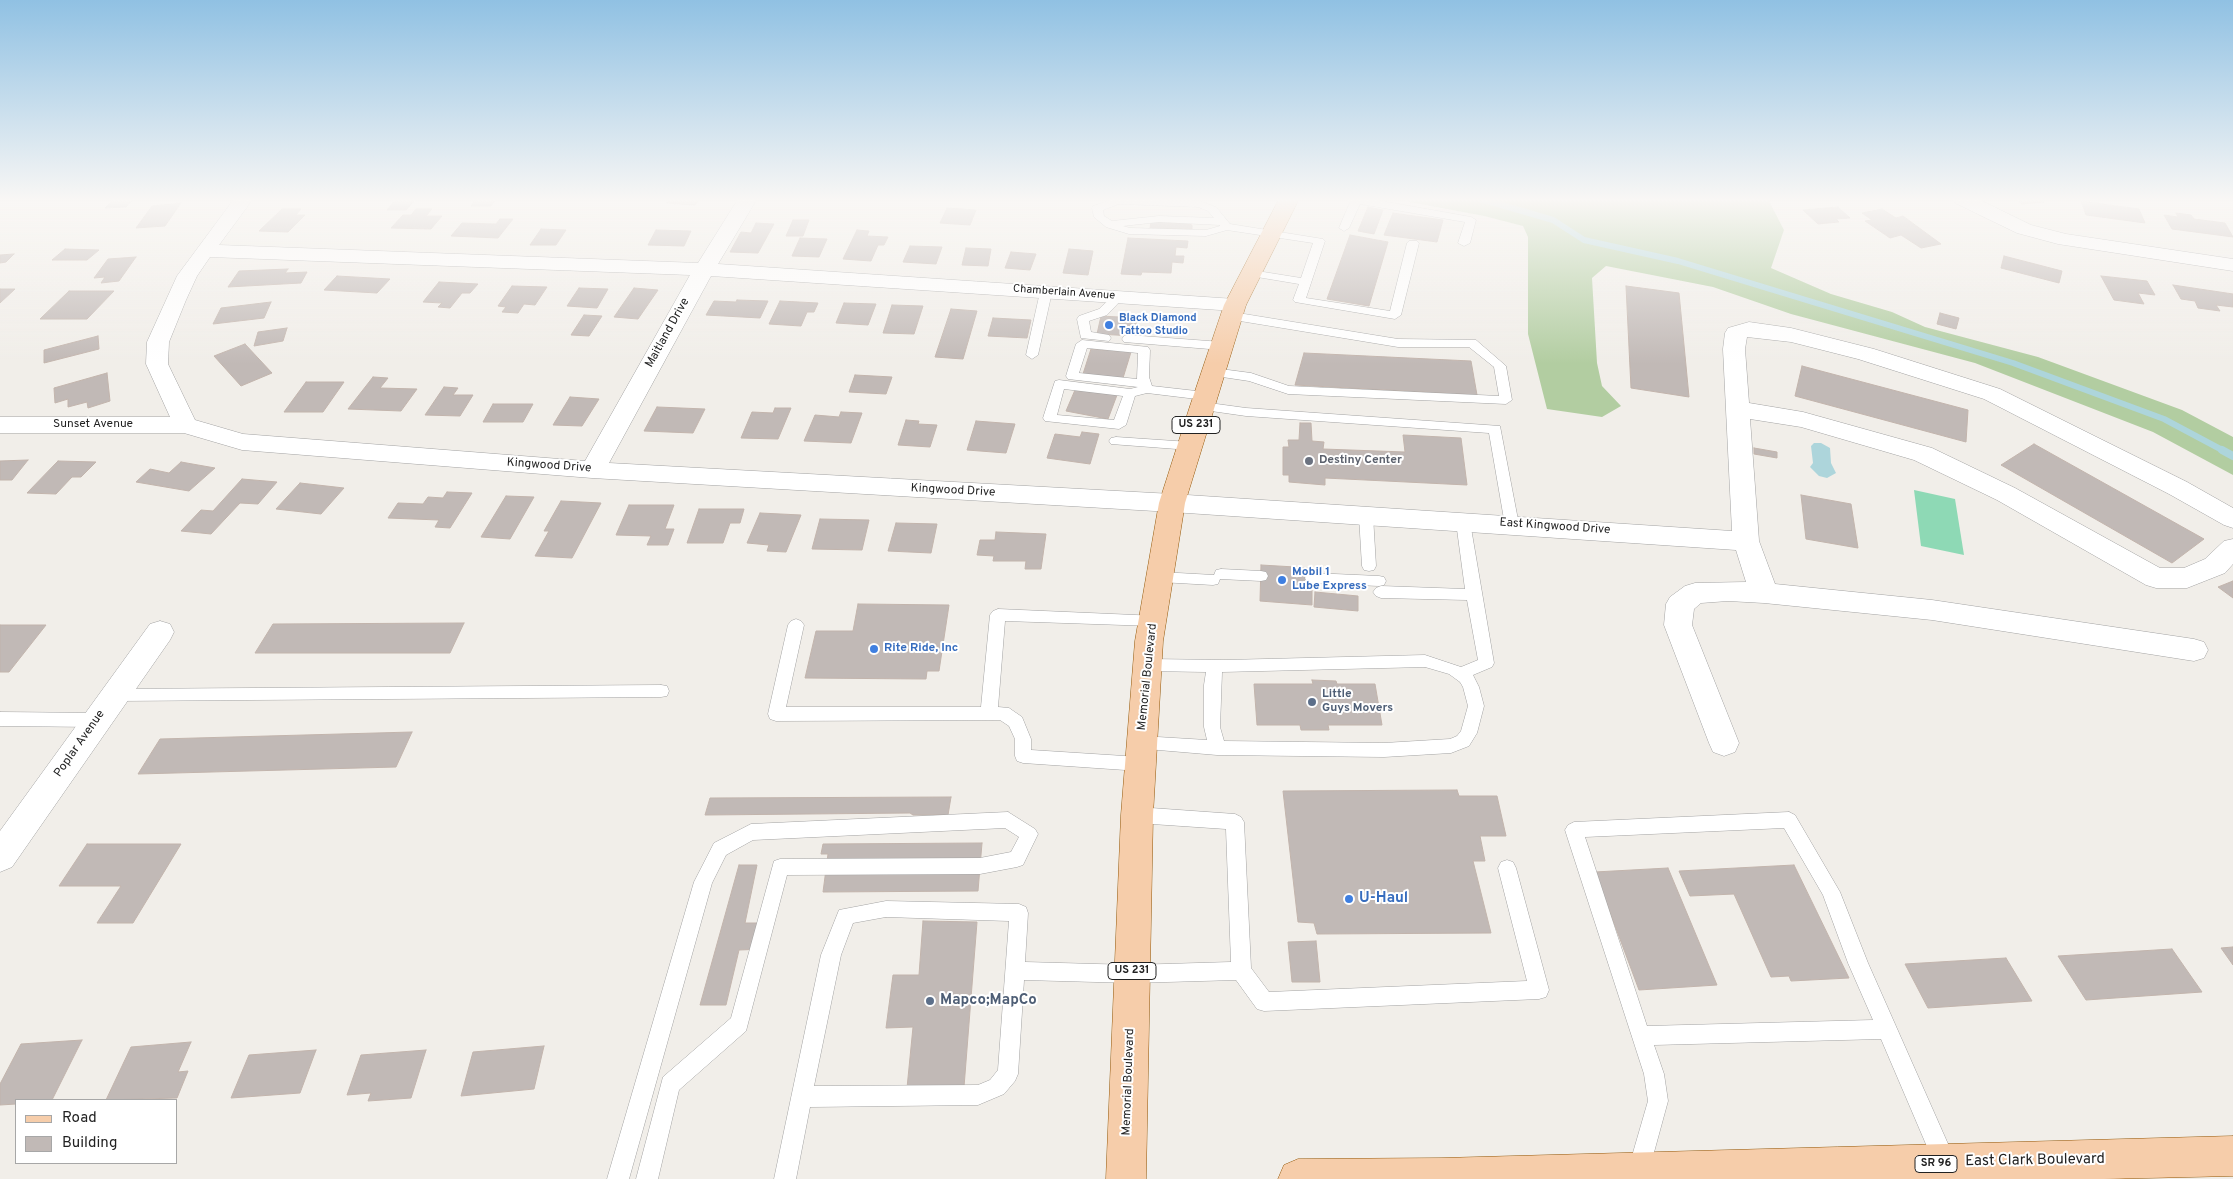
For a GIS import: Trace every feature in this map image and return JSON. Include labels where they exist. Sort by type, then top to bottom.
[{"type":"main road","name":"Memorial Boulevard","points":[[1126,1179],[1137,815],[1147,665],[1153,620],[1172,503],[1233,311],[1261,254]]},
{"type":"main road","name":"East Clark Boulevard","points":[[1318,1179],[1442,1179],[1639,1171],[2233,1156]]},
{"type":"street","points":[[185,425],[157,364],[158,342],[174,300],[202,254]]},
{"type":"street","name":"Chamberlain Avenue","points":[[288,254],[704,269],[1118,297],[1233,311]]},
{"type":"street","name":"Maitland Drive","points":[[592,470],[713,254]]},
{"type":"street","points":[[2159,254],[2233,265]]},
{"type":"street","points":[[1764,593],[1746,541],[1734,349],[1736,333],[1749,329],[1866,354],[1992,394],[2178,488],[2233,519]]},
{"type":"street","points":[[1738,409],[1803,420],[1923,454],[2006,494],[2120,560],[2156,578],[2187,578],[2215,566],[2233,548]]},
{"type":"street","name":"Sunset Avenue","points":[[0,425],[185,425]]},
{"type":"street","name":"Kingwood Drive","points":[[185,425],[242,442],[592,470],[1172,503]]},
{"type":"street","name":"East Kingwood Drive","points":[[1172,503],[1746,541]]},
{"type":"street","points":[[1724,743],[1678,625],[1680,604],[1696,593],[1728,591],[1764,593],[1932,610],[2194,650]]},
{"type":"street","name":"Poplar Avenue","points":[[0,856],[160,632]]},
{"type":"lane","points":[[1315,254],[1300,300],[1395,315],[1410,254]]},
{"type":"lane","points":[[1251,273],[1306,282]]},
{"type":"lane","points":[[1032,355],[1046,292]]},
{"type":"lane","points":[[1118,297],[1103,312],[1082,319],[1085,335],[1102,338],[1222,346]]},
{"type":"lane","points":[[1213,372],[1251,377],[1288,390],[1506,400],[1500,366],[1472,343],[1398,343],[1233,311]]},
{"type":"lane","points":[[1146,386],[1143,377],[1144,350],[1082,344],[1072,376],[1146,386],[1246,412],[1495,429],[1512,525]]},
{"type":"lane","points":[[1130,393],[1119,425],[1050,418],[1059,384],[1130,393],[1146,386]]},
{"type":"lane","points":[[1116,441],[1190,446]]},
{"type":"lane","points":[[1366,516],[1369,566]]},
{"type":"lane","points":[[1459,674],[1486,663],[1473,595],[1463,522]]},
{"type":"lane","points":[[1160,577],[1261,576]]},
{"type":"lane","points":[[1312,578],[1380,587],[1473,595]]},
{"type":"lane","points":[[989,714],[998,614],[1153,620]]},
{"type":"lane","points":[[796,624],[776,714],[1003,713],[1016,722],[1023,738],[1023,756],[1140,753],[1217,748],[1384,750],[1451,746],[1463,741],[1469,733],[1476,706],[1471,687],[1466,678],[1454,670],[1425,662],[1340,662],[1215,666],[1147,665]]},
{"type":"lane","points":[[1215,666],[1212,684],[1212,727],[1217,748]]},
{"type":"lane","points":[[115,695],[661,691]]},
{"type":"lane","points":[[0,719],[98,720]]},
{"type":"lane","points":[[1137,815],[1235,822],[1241,972],[1264,1002],[1539,990],[1507,868]]},
{"type":"lane","points":[[618,1179],[703,882],[720,849],[751,832],[1008,820],[1029,834],[1017,859],[980,866],[780,867],[739,1024],[670,1084],[647,1179]]},
{"type":"lane","points":[[1639,1171],[1658,1101],[1654,1074],[1574,830],[1789,820],[1830,892],[1858,963],[1946,1163]]},
{"type":"lane","points":[[785,1179],[831,955],[846,916],[886,909],[1019,913],[1008,1074],[997,1088],[978,1095],[802,1097]]},
{"type":"lane","points":[[1015,971],[1132,974],[1241,972]]},
{"type":"lane","points":[[1640,1036],[1887,1029]]},
{"type":"green space","points":[[1528,254],[1776,254],[1771,268],[1831,294],[1892,312],[1925,327],[2038,357],[2182,410],[2233,437],[2233,475],[2153,432],[1975,363],[1791,314],[1713,287],[1606,266],[1592,278],[1597,363],[1602,386],[1621,406],[1602,417],[1547,409],[1528,334]]},
{"type":"green space","points":[[1914,490],[1955,499],[1964,555],[1921,546]]},
{"type":"water","points":[[1814,443],[1821,443],[1830,448],[1831,463],[1836,473],[1827,478],[1819,476],[1810,467],[1813,463],[1811,446]]},
{"type":"building","points":[[14,254],[6,262],[0,263],[0,255]]},
{"type":"building","points":[[59,254],[94,254],[87,260],[52,260]]},
{"type":"building","points":[[793,254],[820,254],[819,257],[792,256]]},
{"type":"building","points":[[845,254],[874,254],[871,261],[843,259]]},
{"type":"building","points":[[906,254],[940,254],[936,264],[903,262]]},
{"type":"building","points":[[965,254],[990,254],[988,266],[962,265]]},
{"type":"building","points":[[1010,254],[1036,254],[1030,270],[1005,268]]},
{"type":"building","points":[[1068,254],[1092,254],[1088,275],[1063,273]]},
{"type":"building","points":[[1125,254],[1175,254],[1175,256],[1184,256],[1183,263],[1172,262],[1171,273],[1142,272],[1141,275],[1121,274]]},
{"type":"building","points":[[1343,254],[1384,254],[1369,306],[1327,299]]},
{"type":"building","points":[[2004,256],[2062,271],[2059,283],[2001,268]]},
{"type":"building","points":[[136,257],[119,281],[101,283],[105,277],[94,278],[108,259]]},
{"type":"building","points":[[288,269],[285,273],[307,272],[301,283],[228,287],[239,271]]},
{"type":"building","points":[[337,276],[390,279],[377,293],[324,290]]},
{"type":"building","points":[[2101,276],[2147,281],[2155,295],[2138,293],[2144,304],[2114,300]]},
{"type":"building","points":[[439,282],[478,284],[470,293],[462,293],[450,308],[438,307],[442,303],[423,302]]},
{"type":"building","points":[[2173,285],[2233,294],[2233,307],[2216,305],[2220,311],[2198,308],[2195,301],[2181,299]]},
{"type":"building","points":[[512,286],[547,287],[535,305],[524,304],[518,313],[502,312],[506,307],[498,306]]},
{"type":"building","points":[[1626,286],[1679,293],[1689,397],[1631,388]]},
{"type":"building","points":[[579,288],[608,289],[597,308],[567,306]]},
{"type":"building","points":[[634,288],[658,290],[638,319],[614,317]]},
{"type":"building","points":[[0,289],[15,289],[0,303]]},
{"type":"building","points":[[69,291],[114,291],[87,319],[40,319]]},
{"type":"building","points":[[737,300],[768,301],[760,318],[706,315],[714,301],[736,302]]},
{"type":"building","points":[[780,301],[818,303],[814,312],[807,312],[801,326],[769,324]]},
{"type":"building","points":[[271,302],[264,318],[213,324],[221,308]]},
{"type":"building","points":[[844,303],[876,304],[868,325],[836,323]]},
{"type":"building","points":[[892,305],[923,306],[914,334],[883,333]]},
{"type":"building","points":[[951,309],[977,311],[963,359],[935,357]]},
{"type":"building","points":[[1940,313],[1959,318],[1956,329],[1937,324]]},
{"type":"building","points":[[584,315],[602,316],[589,336],[571,335]]},
{"type":"building","points":[[1101,316],[1137,318],[1134,336],[1097,334]]},
{"type":"building","points":[[993,318],[1031,320],[1027,338],[988,336]]},
{"type":"building","points":[[287,328],[283,341],[254,346],[258,332]]},
{"type":"building","points":[[98,336],[99,349],[44,363],[44,350]]},
{"type":"building","points":[[245,344],[272,373],[241,386],[214,356]]},
{"type":"building","points":[[1091,349],[1131,352],[1123,378],[1083,374]]},
{"type":"building","points":[[1304,353],[1471,361],[1477,395],[1295,385]]},
{"type":"building","points":[[1802,366],[1968,410],[1966,442],[1795,396]]},
{"type":"building","points":[[107,373],[110,401],[88,408],[87,402],[68,407],[68,399],[55,403],[54,388]]},
{"type":"building","points":[[855,375],[892,377],[886,394],[849,392]]},
{"type":"building","points":[[373,377],[388,378],[380,388],[417,389],[401,411],[348,409]]},
{"type":"building","points":[[306,382],[344,382],[323,412],[284,412]]},
{"type":"building","points":[[444,387],[458,388],[453,395],[473,395],[460,416],[425,415]]},
{"type":"building","points":[[1075,390],[1117,395],[1108,419],[1066,411]]},
{"type":"building","points":[[570,397],[599,399],[582,426],[553,425]]},
{"type":"building","points":[[493,404],[533,404],[523,422],[483,422]]},
{"type":"building","points":[[657,407],[705,409],[693,433],[644,431]]},
{"type":"building","points":[[775,408],[791,408],[778,439],[741,438],[752,412],[773,413]]},
{"type":"building","points":[[841,412],[862,413],[851,443],[804,441],[815,415],[839,417]]},
{"type":"building","points":[[906,420],[919,421],[918,424],[937,425],[930,447],[898,445]]},
{"type":"building","points":[[976,421],[1015,424],[1006,453],[967,450]]},
{"type":"building","points":[[1300,423],[1311,423],[1312,441],[1324,442],[1323,449],[1405,452],[1403,435],[1461,438],[1467,485],[1325,478],[1325,485],[1289,482],[1289,475],[1283,475],[1283,447],[1289,447],[1288,440],[1299,440]]},
{"type":"building","points":[[1082,432],[1099,434],[1090,464],[1047,458],[1055,434],[1080,437]]},
{"type":"building","points":[[2034,444],[2204,539],[2172,563],[2001,465]]},
{"type":"building","points":[[1754,448],[1777,452],[1777,458],[1754,454]]},
{"type":"building","points":[[28,460],[12,480],[0,480],[0,461]]},
{"type":"building","points":[[58,461],[96,462],[81,477],[72,477],[56,494],[27,493]]},
{"type":"building","points":[[181,462],[215,468],[189,491],[136,482],[150,469],[169,473]]},
{"type":"building","points":[[242,479],[277,482],[258,504],[240,503],[211,534],[181,531],[201,510],[213,511]]},
{"type":"building","points":[[300,483],[344,488],[321,514],[276,509]]},
{"type":"building","points":[[447,492],[472,493],[450,528],[435,527],[439,520],[388,518],[398,503],[423,504],[428,497],[443,498]]},
{"type":"building","points":[[1801,495],[1851,504],[1858,548],[1806,539]]},
{"type":"building","points":[[506,496],[534,497],[510,539],[481,537]]},
{"type":"building","points":[[561,501],[601,503],[572,558],[535,556],[549,531],[544,531]]},
{"type":"building","points":[[629,505],[674,505],[665,529],[674,529],[668,545],[647,545],[651,536],[616,535]]},
{"type":"building","points":[[699,509],[744,509],[740,523],[730,523],[723,543],[687,543]]},
{"type":"building","points":[[760,513],[801,515],[786,552],[767,551],[769,545],[747,543]]},
{"type":"building","points":[[820,519],[869,520],[862,550],[812,549]]},
{"type":"building","points":[[896,523],[937,524],[931,553],[888,551]]},
{"type":"building","points":[[996,532],[1046,534],[1041,569],[1025,569],[1026,561],[993,561],[994,556],[977,555],[980,540],[995,540]]},
{"type":"building","points":[[1261,565],[1312,568],[1312,605],[1260,601]]},
{"type":"building","points":[[2233,581],[2233,598],[2218,587]]},
{"type":"building","points":[[1315,592],[1358,596],[1358,611],[1314,607]]},
{"type":"building","points":[[858,604],[949,605],[939,671],[927,671],[926,679],[805,678],[816,631],[853,631]]},
{"type":"building","points":[[464,623],[450,653],[255,653],[273,624]]},
{"type":"building","points":[[0,625],[46,625],[9,672],[0,672]]},
{"type":"building","points":[[1312,680],[1336,681],[1337,684],[1375,684],[1382,725],[1328,725],[1329,730],[1301,730],[1300,725],[1257,725],[1254,684],[1313,684]]},
{"type":"building","points":[[412,732],[396,767],[138,774],[160,739]]},
{"type":"building","points":[[1457,790],[1459,796],[1497,796],[1506,836],[1480,836],[1485,861],[1473,861],[1491,933],[1317,934],[1314,923],[1298,922],[1283,791]]},
{"type":"building","points":[[951,797],[948,815],[913,815],[910,813],[705,815],[710,798]]},
{"type":"building","points":[[982,843],[978,891],[823,892],[828,854],[821,854],[823,844]]},
{"type":"building","points":[[87,844],[181,844],[133,923],[97,923],[121,886],[59,886]]},
{"type":"building","points":[[739,865],[757,865],[745,923],[770,923],[766,949],[739,950],[726,1005],[700,1005]]},
{"type":"building","points":[[1794,865],[1849,978],[1791,981],[1789,976],[1771,977],[1734,894],[1690,896],[1679,871]]},
{"type":"building","points":[[1668,868],[1717,985],[1639,990],[1595,872]]},
{"type":"building","name":"Mapco;MapCo","points":[[923,921],[977,922],[964,1087],[907,1088],[913,1027],[886,1028],[893,975],[919,975]]},
{"type":"building","points":[[1316,941],[1320,982],[1292,982],[1288,942]]},
{"type":"building","points":[[2233,947],[2233,965],[2221,948]]},
{"type":"building","points":[[2172,949],[2202,992],[2086,1000],[2058,956]]},
{"type":"building","points":[[2006,958],[2032,1001],[1928,1008],[1905,964]]},
{"type":"building","points":[[82,1040],[52,1099],[15,1099],[15,1104],[0,1105],[0,1084],[21,1044]]},
{"type":"building","points":[[191,1042],[178,1072],[188,1071],[177,1098],[106,1099],[131,1047]]},
{"type":"building","points":[[544,1046],[534,1089],[461,1096],[473,1052]]},
{"type":"building","points":[[316,1050],[300,1093],[231,1098],[249,1055]]},
{"type":"building","points":[[426,1050],[411,1098],[368,1101],[371,1093],[347,1095],[361,1055]]},
{"type":"waterway","points":[[1647,254],[1678,261],[2013,363],[2164,419],[2224,451]]},
{"type":"waterway","points":[[2222,450],[2233,456]]},
{"type":"place","name":"Black Diamond Tattoo Studio","points":[[1109,325]]},
{"type":"place","name":"Destiny Center","points":[[1309,461]]},
{"type":"place","name":"Mobil 1 Lube Express","points":[[1282,580]]},
{"type":"place","name":"Rite Ride, Inc","points":[[874,649]]},
{"type":"place","name":"Little Guys Movers","points":[[1312,702]]},
{"type":"place","name":"U-Haul","points":[[1349,899]]},
{"type":"place","name":"Mapco;MapCo","points":[[930,1001]]}]
